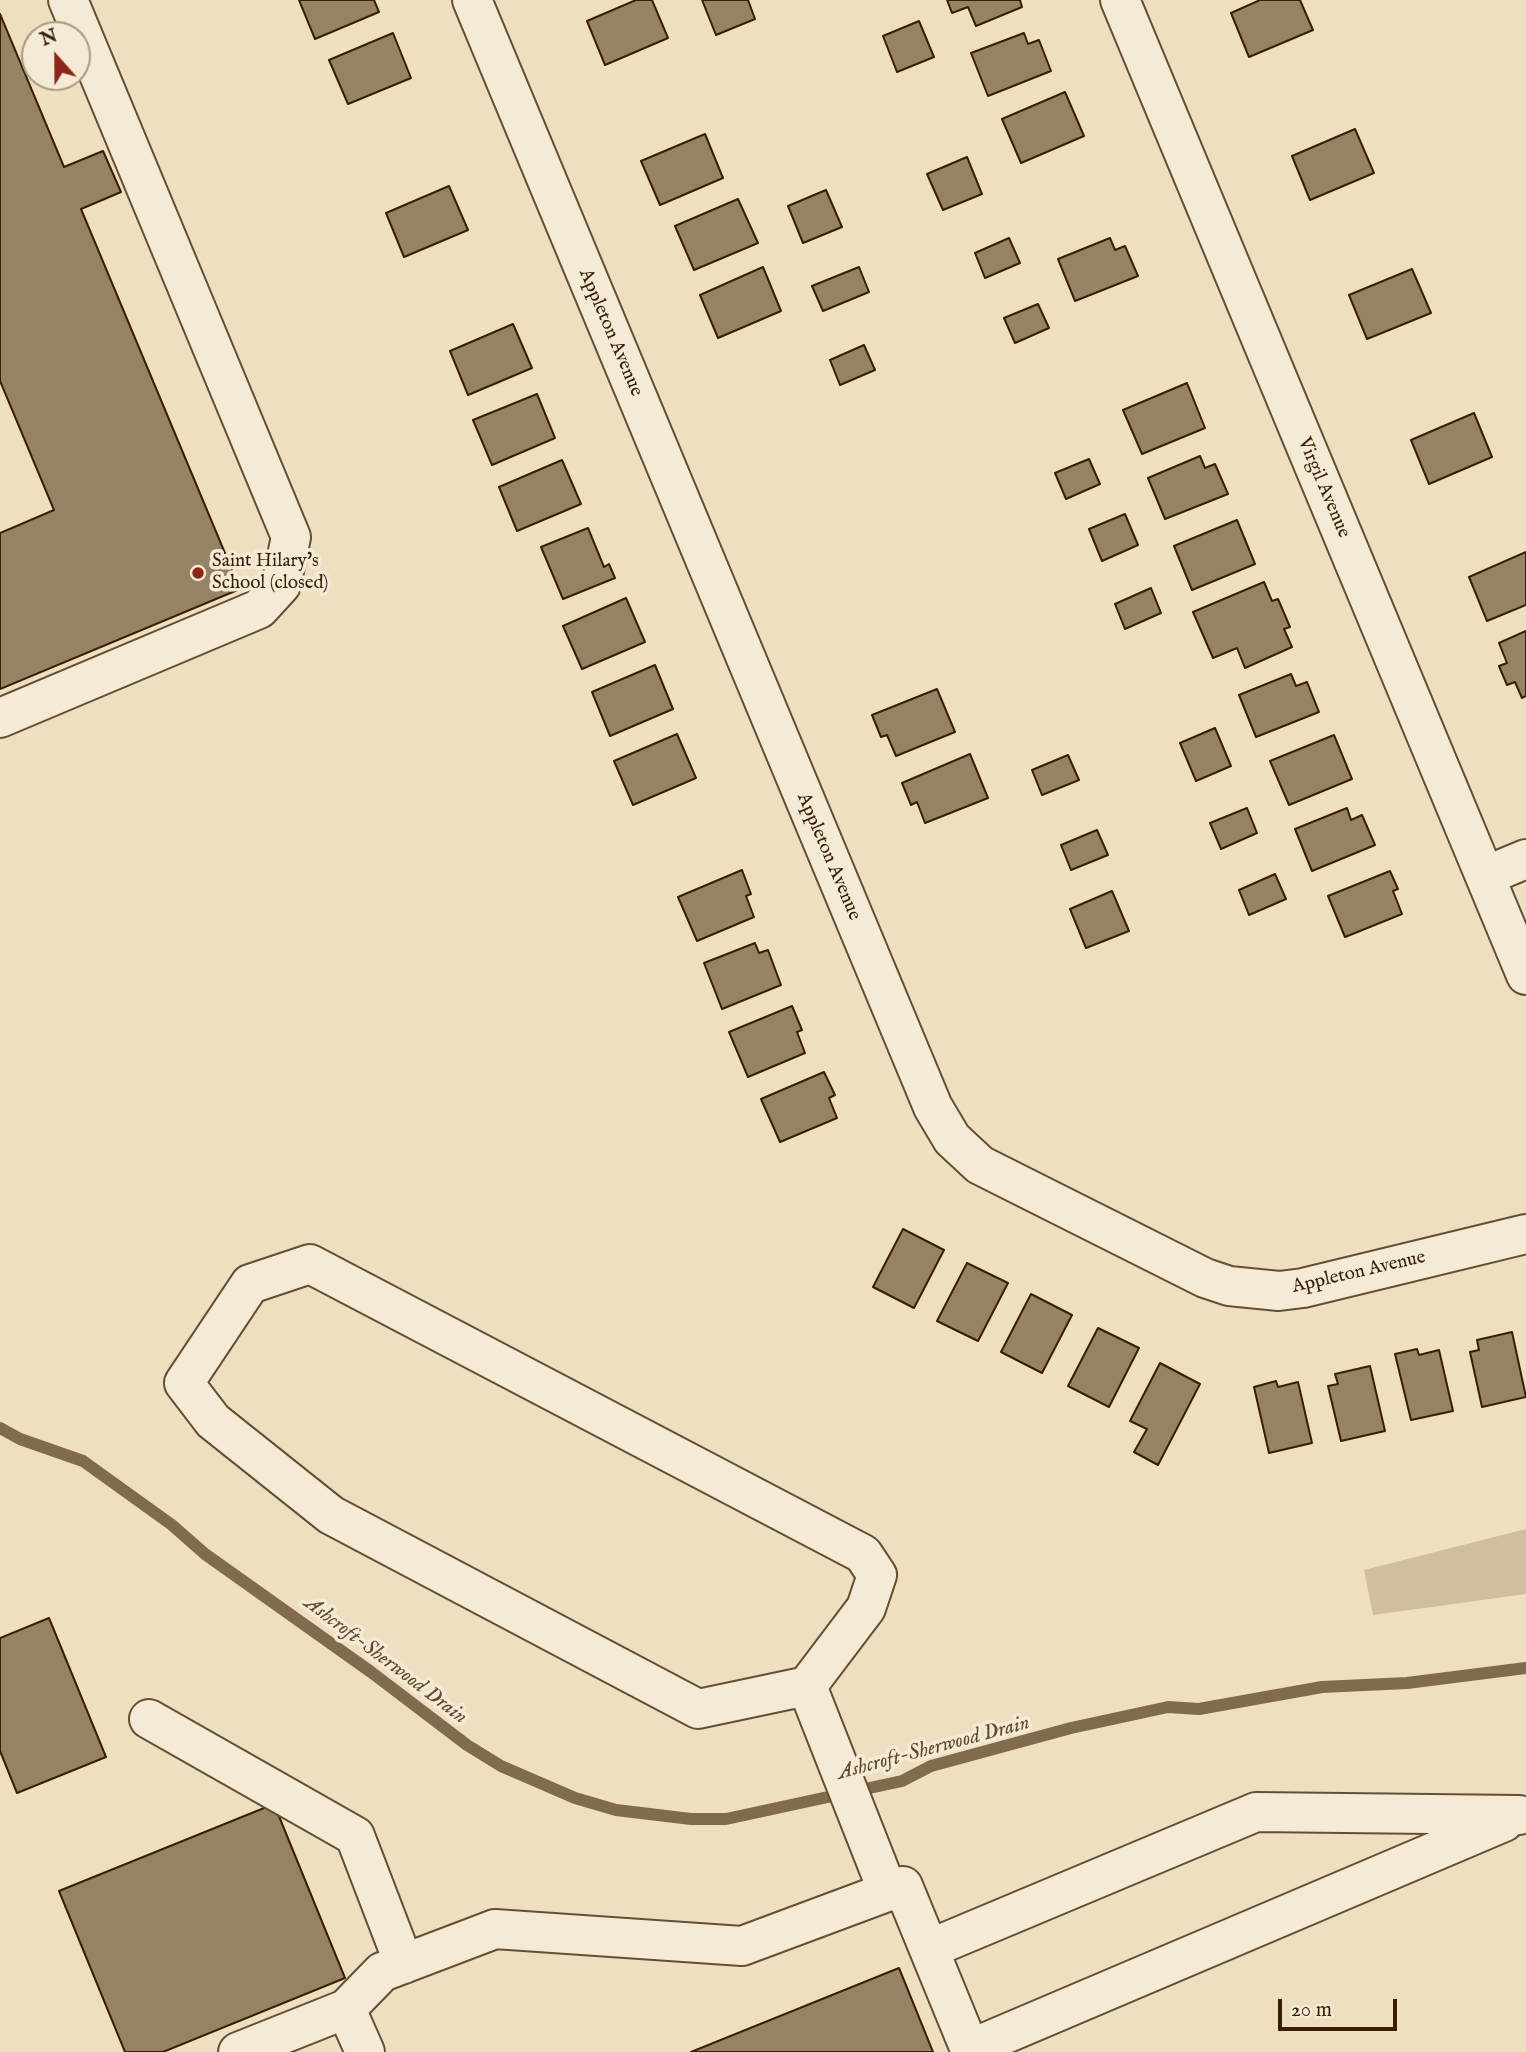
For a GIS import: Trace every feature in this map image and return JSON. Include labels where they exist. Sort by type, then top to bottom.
[{"type":"street","points":[[0,718],[259,609],[281,585],[291,537],[68,0]]},
{"type":"street","name":"Appleton Avenue","points":[[472,0],[933,1107],[952,1139],[980,1165],[1205,1278],[1229,1286],[1279,1291],[1303,1287],[1526,1234]]},
{"type":"street","name":"Virgil Avenue","points":[[1120,0],[1526,975]]},
{"type":"street","points":[[1485,876],[1526,859]]},
{"type":"street","points":[[310,1264],[863,1554],[877,1574],[866,1608],[807,1686],[698,1709],[331,1515],[213,1421],[184,1383],[250,1284],[310,1264]]},
{"type":"street","points":[[807,1686],[888,1892]]},
{"type":"street","points":[[149,1719],[355,1836],[404,1964]]},
{"type":"street","points":[[929,1949],[1256,1812],[1523,1815]]},
{"type":"street","points":[[238,2052],[346,2009],[382,1972],[495,1928],[742,1946],[903,1886],[970,2051],[1523,1815]]},
{"type":"street","points":[[346,2009],[365,2052]]},
{"type":"shaded area","points":[[1526,1529],[1526,1594],[1373,1615],[1364,1570]]},
{"type":"building","points":[[299,0],[374,0],[379,12],[315,39]]},
{"type":"building","points":[[636,0],[652,0],[668,38],[605,65],[587,21]]},
{"type":"building","points":[[702,0],[748,0],[755,19],[716,35]]},
{"type":"building","points":[[947,0],[1020,0],[1022,7],[976,26],[968,7],[952,13]]},
{"type":"building","points":[[1260,0],[1300,0],[1313,30],[1249,57],[1231,13]]},
{"type":"building","points":[[0,14],[21,64],[21,91],[32,91],[64,167],[103,151],[121,192],[81,209],[240,589],[0,689],[0,533],[54,510],[0,381]]},
{"type":"building","points":[[919,21],[934,57],[897,72],[883,36]]},
{"type":"building","points":[[393,33],[411,78],[348,104],[329,60]]},
{"type":"building","points":[[1024,33],[1028,44],[1039,40],[1051,71],[988,96],[971,53]]},
{"type":"building","points":[[1065,92],[1084,136],[1021,163],[1002,119]]},
{"type":"building","points":[[1355,129],[1374,173],[1310,200],[1292,156]]},
{"type":"building","points":[[705,134],[723,178],[660,205],[641,161]]},
{"type":"building","points":[[967,157],[982,194],[943,210],[927,174]]},
{"type":"building","points":[[449,186],[468,230],[404,257],[386,213]]},
{"type":"building","points":[[826,190],[842,227],[803,243],[788,206]]},
{"type":"building","points":[[738,199],[758,243],[694,270],[675,226]]},
{"type":"building","points":[[1009,238],[1020,263],[985,278],[975,253]]},
{"type":"building","points":[[1110,238],[1115,250],[1125,246],[1138,276],[1075,301],[1058,259]]},
{"type":"building","points":[[763,267],[781,311],[718,338],[700,295]]},
{"type":"building","points":[[859,267],[869,292],[823,311],[812,286]]},
{"type":"building","points":[[1412,269],[1431,313],[1367,339],[1349,295]]},
{"type":"building","points":[[1038,304],[1049,328],[1015,343],[1004,318]]},
{"type":"building","points":[[513,324],[532,368],[468,395],[450,351]]},
{"type":"building","points":[[864,345],[875,370],[840,385],[830,360]]},
{"type":"building","points":[[1187,383],[1205,428],[1142,454],[1123,410]]},
{"type":"building","points":[[537,394],[555,438],[492,465],[473,420]]},
{"type":"building","points":[[1474,413],[1492,457],[1429,484],[1411,440]]},
{"type":"building","points":[[1200,456],[1205,468],[1215,464],[1228,494],[1165,519],[1148,478]]},
{"type":"building","points":[[1089,459],[1100,484],[1066,499],[1055,473]]},
{"type":"building","points":[[562,460],[581,504],[517,531],[499,487]]},
{"type":"building","points":[[1125,514],[1138,545],[1102,561],[1089,529]]},
{"type":"building","points":[[1237,520],[1255,564],[1192,590],[1174,546]]},
{"type":"building","points":[[588,528],[604,567],[609,564],[615,578],[563,599],[541,547]]},
{"type":"building","points":[[1526,552],[1526,605],[1487,621],[1469,577]]},
{"type":"building","points":[[1264,582],[1272,601],[1278,599],[1290,627],[1284,629],[1292,647],[1245,668],[1237,648],[1213,658],[1193,612]]},
{"type":"building","points":[[1151,588],[1161,613],[1125,629],[1115,604]]},
{"type":"building","points":[[626,598],[645,642],[582,669],[563,626]]},
{"type":"building","points":[[1526,631],[1526,696],[1522,698],[1515,682],[1507,685],[1499,666],[1507,663],[1499,643]]},
{"type":"building","points":[[655,665],[673,709],[610,736],[592,692]]},
{"type":"building","points":[[1291,674],[1296,686],[1307,682],[1319,712],[1256,737],[1239,695]]},
{"type":"building","points":[[937,689],[955,732],[896,756],[887,735],[881,737],[872,715]]},
{"type":"building","points":[[1215,728],[1231,766],[1196,781],[1180,743]]},
{"type":"building","points":[[677,734],[696,778],[633,805],[614,761]]},
{"type":"building","points":[[1334,735],[1352,779],[1289,805],[1270,761]]},
{"type":"building","points":[[970,754],[988,798],[925,823],[917,802],[911,805],[902,783]]},
{"type":"building","points":[[1068,755],[1079,780],[1042,795],[1032,770]]},
{"type":"building","points":[[1247,808],[1257,833],[1221,849],[1210,823]]},
{"type":"building","points":[[1347,808],[1351,820],[1362,815],[1375,845],[1312,871],[1295,829]]},
{"type":"building","points":[[1097,830],[1108,855],[1071,870],[1061,845]]},
{"type":"building","points":[[742,870],[751,894],[746,896],[754,917],[697,941],[678,897]]},
{"type":"building","points":[[1390,871],[1398,889],[1393,891],[1402,914],[1345,937],[1328,896]]},
{"type":"building","points":[[1275,874],[1286,899],[1249,915],[1239,890]]},
{"type":"building","points":[[1112,891],[1129,931],[1086,948],[1070,909]]},
{"type":"building","points":[[755,943],[759,953],[768,950],[781,985],[722,1009],[704,963]]},
{"type":"building","points":[[792,1006],[802,1030],[797,1032],[805,1053],[748,1077],[729,1032]]},
{"type":"building","points":[[824,1072],[835,1095],[829,1098],[837,1118],[780,1142],[761,1099]]},
{"type":"building","points":[[903,1229],[944,1250],[914,1308],[873,1287]]},
{"type":"building","points":[[967,1263],[1008,1283],[978,1341],[937,1321]]},
{"type":"building","points":[[1031,1294],[1072,1315],[1042,1373],[1001,1352]]},
{"type":"building","points":[[1098,1328],[1139,1348],[1109,1407],[1068,1386]]},
{"type":"building","points":[[1512,1332],[1526,1397],[1482,1407],[1470,1352],[1479,1350],[1477,1340]]},
{"type":"building","points":[[1417,1349],[1419,1355],[1439,1350],[1453,1411],[1411,1420],[1395,1354]]},
{"type":"building","points":[[1160,1363],[1200,1384],[1158,1465],[1134,1452],[1147,1429],[1130,1421]]},
{"type":"building","points":[[1370,1366],[1385,1431],[1341,1441],[1328,1386],[1338,1384],[1335,1374]]},
{"type":"building","points":[[1276,1381],[1278,1387],[1298,1382],[1312,1443],[1269,1453],[1254,1387]]},
{"type":"building","points":[[49,1618],[106,1757],[17,1793],[0,1751],[0,1638]]},
{"type":"building","points":[[274,1804],[345,1978],[163,2052],[125,2052],[59,1891]]},
{"type":"building","points":[[899,1968],[933,2052],[691,2052]]},
{"type":"waterway","name":"Ashcroft-Sherwood Drain","points":[[0,1428],[20,1439],[83,1461],[172,1525],[205,1554],[371,1672],[467,1745],[501,1766],[575,1798],[616,1810],[691,1819],[726,1819],[902,1781],[931,1766],[1071,1728],[1168,1707],[1199,1709],[1322,1687],[1407,1683],[1526,1668]]},
{"type":"place","name":"Saint Hilary's School (closed)","points":[[198,573]]}]
